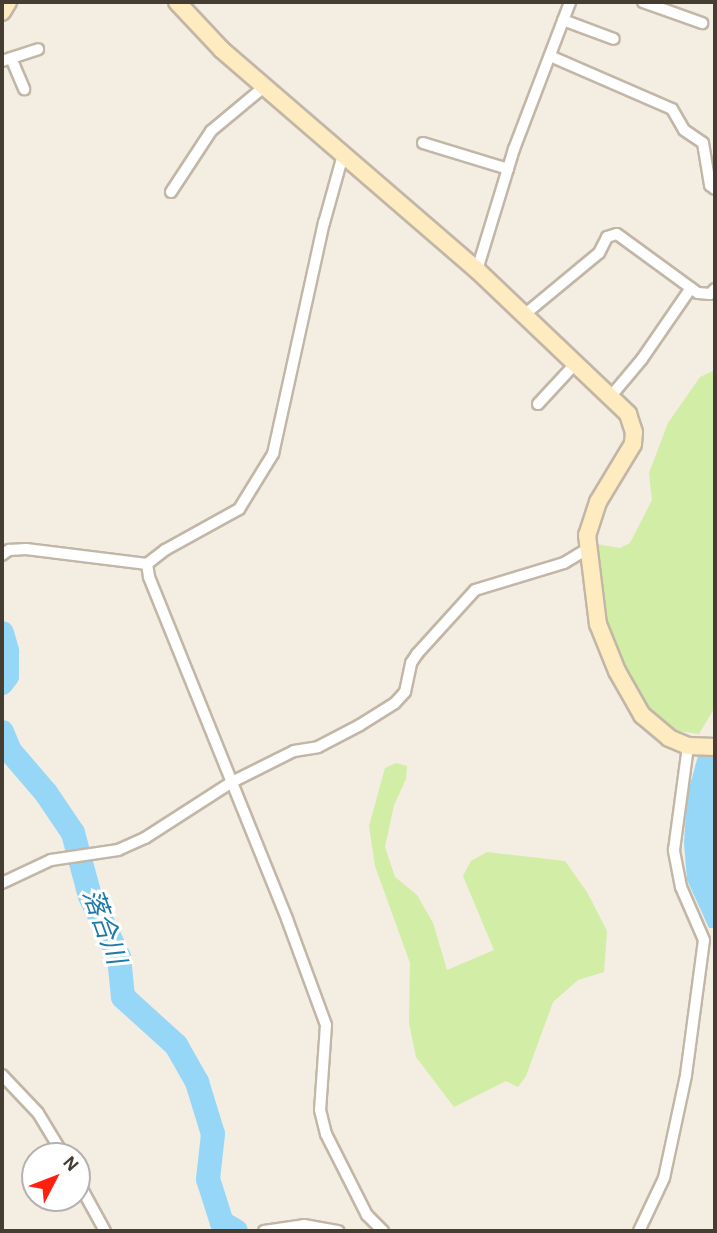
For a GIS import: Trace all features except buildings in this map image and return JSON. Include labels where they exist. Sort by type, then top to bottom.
[{"type":"street","points":[[2,12],[8,2]]},
{"type":"street","points":[[177,2],[222,50],[477,271],[611,396],[632,424],[633,444],[598,502],[587,535],[598,624],[630,698],[657,730],[688,746],[715,747]]},
{"type":"street","points":[[477,271],[508,169],[570,2]]},
{"type":"street","points":[[643,2],[702,23]]},
{"type":"street","points":[[563,20],[614,39]]},
{"type":"street","points":[[24,89],[6,59],[38,49]]},
{"type":"street","points":[[550,56],[672,109],[684,130],[703,143],[710,185],[715,189]]},
{"type":"street","points":[[170,192],[211,131],[264,87]]},
{"type":"street","points":[[423,143],[508,169]]},
{"type":"street","points":[[2,555],[9,550],[26,549],[147,564],[165,550],[239,509],[273,454],[343,155]]},
{"type":"street","points":[[524,315],[599,253],[607,236],[617,234],[691,288],[703,293],[715,289]]},
{"type":"street","points":[[611,396],[648,351],[691,288]]},
{"type":"street","points":[[538,404],[576,363]]},
{"type":"street","points":[[2,883],[51,860],[118,850],[145,838],[233,782],[294,751],[318,747],[395,703],[405,692],[411,663],[417,654],[475,590],[564,563],[587,549]]},
{"type":"street","points":[[147,564],[149,577],[233,782],[326,1025],[320,1110],[326,1134],[367,1215],[383,1231]]},
{"type":"street","points":[[639,1231],[664,1178],[686,1076],[709,940],[681,887],[674,850],[688,746]]},
{"type":"street","points":[[2,1075],[38,1113],[56,1142]]},
{"type":"street","points":[[91,1206],[105,1231]]},
{"type":"street","points":[[264,1231],[304,1225],[338,1231]]},
{"type":"green space","points":[[715,370],[715,707],[699,734],[679,731],[650,714],[633,688],[607,620],[596,544],[620,548],[630,543],[652,500],[649,473],[668,423],[700,377]]},
{"type":"green space","points":[[396,763],[407,766],[406,779],[394,805],[385,847],[395,877],[417,895],[433,923],[447,970],[494,950],[463,876],[471,861],[487,852],[565,861],[587,892],[607,931],[604,972],[578,980],[553,1002],[526,1076],[518,1087],[506,1081],[454,1107],[416,1057],[409,1023],[410,963],[375,866],[369,826],[385,768]]},
{"type":"water","points":[[698,756],[715,757],[715,928],[709,928],[687,880],[684,843],[687,796]]},
{"type":"waterway","name":"落合川","points":[[2,633],[7,651],[7,676],[2,683]]},
{"type":"waterway","name":"落合川","points":[[2,732],[10,751],[46,793],[73,833],[90,896],[119,957],[123,997],[176,1045],[197,1082],[213,1134],[208,1179],[222,1223],[236,1231]]}]
